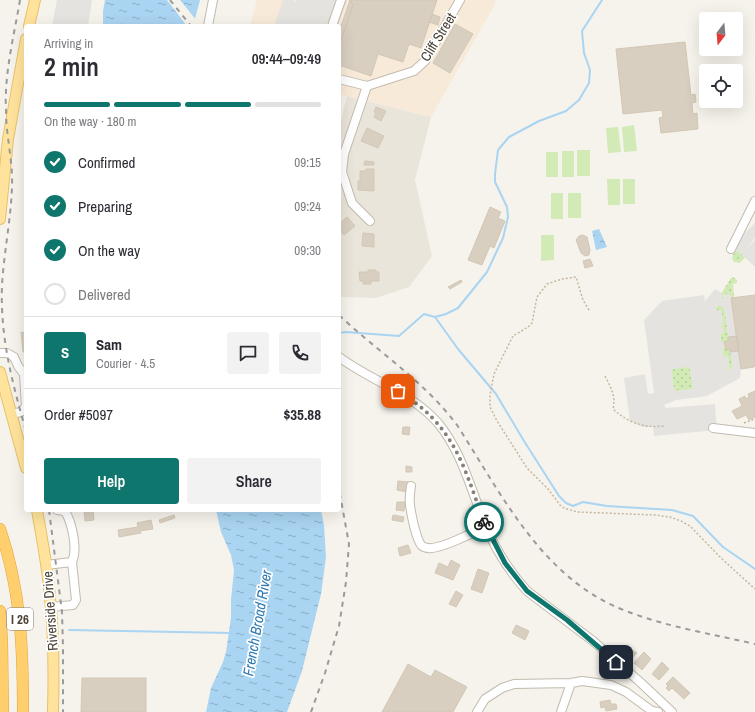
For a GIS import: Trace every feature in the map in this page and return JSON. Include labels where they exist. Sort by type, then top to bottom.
[{"type":"highway","name":"I 26","points":[[0,529],[10,558],[19,609],[22,644],[23,712]]},
{"type":"highway","name":"I 26","points":[[0,611],[3,712]]},
{"type":"main road","points":[[29,24],[35,0]]},
{"type":"main road","points":[[0,219],[8,139],[24,50]]},
{"type":"main road","points":[[0,372],[24,461]]},
{"type":"main road","name":"Riverside Drive","points":[[39,512],[51,607],[53,646],[53,712]]},
{"type":"street","points":[[208,24],[213,0]]},
{"type":"street","points":[[333,24],[340,0]]},
{"type":"street","name":"Cliff Street","points":[[367,86],[414,71],[425,61],[460,0]]},
{"type":"street","points":[[341,80],[367,86],[344,154],[342,172],[352,203],[370,221]]},
{"type":"street","points":[[731,250],[755,201]]},
{"type":"street","points":[[0,353],[6,353],[14,357],[24,374]]},
{"type":"street","points":[[341,358],[416,403],[437,422],[452,442],[457,452],[486,526],[509,570],[527,591],[593,641],[672,712]]},
{"type":"street","points":[[11,414],[21,412],[24,408]]},
{"type":"street","points":[[713,428],[755,433]]},
{"type":"street","points":[[410,486],[412,518],[422,546],[433,548],[468,535],[486,526]]},
{"type":"street","points":[[51,607],[73,605],[76,600],[72,562],[75,556],[70,519],[66,512]]},
{"type":"street","points":[[46,565],[72,562]]},
{"type":"street","points":[[477,712],[485,699],[502,688],[514,684],[571,683],[582,681],[611,685],[626,692],[652,711],[658,712]]},
{"type":"street","points":[[561,712],[571,683]]},
{"type":"path","points":[[589,310],[582,300],[576,277],[562,279],[547,284],[537,297],[532,323],[513,336],[494,374],[490,395],[490,407],[521,460],[548,489],[560,506],[568,511],[655,515],[670,517],[681,521],[690,526],[721,558],[755,589]]},
{"type":"path","points":[[605,376],[613,392],[615,400],[613,409],[621,416],[643,427],[664,426]]},
{"type":"shaded area","points":[[57,0],[92,0],[88,24],[52,24]]},
{"type":"shaded area","points":[[257,0],[496,0],[493,8],[431,117],[341,94],[341,24],[251,24]]},
{"type":"shaded area","points":[[283,0],[293,0],[295,2],[297,0],[347,0],[339,24],[328,24],[328,21],[327,24],[275,24]]},
{"type":"shaded area","points":[[347,96],[431,117],[415,180],[432,256],[409,287],[376,298],[341,297],[341,121]]},
{"type":"shaded area","points":[[755,223],[755,238],[741,254],[735,248],[740,238]]},
{"type":"shaded area","points":[[755,240],[755,267],[741,254]]},
{"type":"shaded area","points":[[715,289],[722,293],[721,296],[723,300],[723,294],[729,294],[731,298],[741,369],[740,378],[707,396],[676,400],[664,405],[666,408],[715,404],[717,430],[654,436],[653,427],[643,427],[630,421],[624,378],[645,374],[648,394],[654,393],[644,320],[662,301],[704,295],[705,301]],"holes":[[[716,305],[724,308],[729,342],[721,342],[720,334],[724,333],[723,327],[718,326],[723,325],[721,310],[716,310]],[[729,346],[733,367],[730,369],[724,369],[729,368],[728,356],[723,357],[722,348]],[[689,367],[693,389],[674,391],[671,369]]]},
{"type":"green space","points":[[634,125],[637,151],[624,152],[622,127]]},
{"type":"green space","points":[[618,127],[621,152],[608,153],[606,128]]},
{"type":"green space","points":[[577,150],[590,150],[590,176],[577,176]]},
{"type":"green space","points":[[562,151],[574,151],[574,177],[562,177]]},
{"type":"green space","points":[[546,152],[558,152],[558,177],[546,177]]},
{"type":"green space","points":[[607,179],[620,179],[620,205],[608,205]]},
{"type":"green space","points":[[623,179],[635,179],[635,204],[623,204]]},
{"type":"green space","points":[[551,193],[563,193],[563,219],[551,219]]},
{"type":"green space","points":[[568,193],[581,193],[581,218],[568,218]]},
{"type":"green space","points":[[541,235],[554,235],[554,260],[541,261]]},
{"type":"green space","points":[[755,238],[742,254],[745,258],[739,263],[733,261],[733,254],[737,250],[741,254]]},
{"type":"green space","points":[[733,277],[737,280],[737,283],[733,284],[734,297],[731,298],[729,294],[723,295],[723,300],[721,294]]},
{"type":"green space","points":[[718,304],[725,308],[729,342],[721,342],[720,334],[723,327],[718,326],[723,325],[721,310],[715,309]]},
{"type":"green space","points":[[730,346],[733,367],[725,370],[724,369],[729,367],[728,357],[723,357],[722,348]]},
{"type":"green space","points":[[689,366],[693,389],[674,391],[671,369]]},
{"type":"water","points":[[105,0],[200,0],[194,24],[103,24]]},
{"type":"water","points":[[599,229],[607,247],[596,250],[592,231]]},
{"type":"water","name":"French Broad River","points":[[216,512],[321,512],[324,525],[326,557],[321,594],[302,671],[287,712],[206,712],[211,688],[226,652],[231,618],[234,570],[231,555],[221,532]]},
{"type":"pier","points":[[167,0],[180,0],[197,21],[196,24],[185,24]]},
{"type":"building","points":[[350,0],[437,0],[421,48],[409,44],[403,62],[378,54],[371,76],[341,66],[341,40],[353,5]]},
{"type":"building","points":[[350,0],[353,5],[341,40],[341,26]]},
{"type":"building","points":[[432,14],[440,17],[438,25],[429,22]]},
{"type":"building","points":[[455,24],[473,34],[450,73],[433,63]]},
{"type":"building","points":[[685,42],[691,95],[695,94],[696,102],[692,103],[693,114],[697,113],[698,129],[661,133],[659,118],[663,117],[662,110],[623,114],[616,49]]},
{"type":"building","points":[[376,107],[386,111],[381,121],[374,117]]},
{"type":"building","points":[[367,128],[384,136],[378,148],[361,141]]},
{"type":"building","points":[[365,161],[374,162],[374,165],[364,165]]},
{"type":"building","points":[[366,169],[374,169],[374,191],[358,190],[360,171],[366,171]]},
{"type":"building","points":[[490,207],[501,212],[498,218],[505,221],[494,248],[490,246],[482,265],[468,260]]},
{"type":"building","points":[[347,217],[355,226],[344,235],[341,231],[341,222]]},
{"type":"building","points":[[363,233],[374,234],[374,247],[362,246]]},
{"type":"building","points":[[583,235],[587,237],[590,250],[589,255],[585,256],[581,253],[576,240],[579,236]]},
{"type":"building","points":[[590,259],[593,266],[585,268],[583,261]]},
{"type":"building","points":[[368,270],[376,270],[376,272],[379,272],[379,281],[371,281],[371,284],[363,284],[363,281],[360,281],[359,272],[368,272]]},
{"type":"building","points":[[461,280],[462,282],[450,289],[448,287]]},
{"type":"building","points":[[755,295],[755,364],[754,367],[741,369],[731,298]]},
{"type":"building","points":[[21,332],[24,333],[23,352]]},
{"type":"building","points":[[737,336],[739,351],[730,352],[729,349],[726,350],[724,342],[728,341],[728,337]]},
{"type":"building","points":[[755,391],[755,417],[749,420],[746,415],[737,419],[732,411],[742,406],[739,399],[745,396],[746,399],[749,397],[748,394]]},
{"type":"building","points":[[403,427],[410,427],[409,435],[402,434]]},
{"type":"building","points":[[406,466],[412,467],[412,472],[406,472]]},
{"type":"building","points":[[398,481],[409,482],[407,492],[397,490]]},
{"type":"building","points":[[397,502],[405,502],[404,511],[396,510]]},
{"type":"building","points":[[84,512],[93,512],[94,520],[85,521]]},
{"type":"building","points":[[174,515],[175,518],[160,523],[159,520]]},
{"type":"building","points":[[393,515],[404,517],[403,522],[392,520]]},
{"type":"building","points":[[151,520],[153,529],[119,537],[118,530],[138,527],[137,523]]},
{"type":"building","points":[[408,545],[411,553],[400,556],[398,548]]},
{"type":"building","points":[[451,560],[460,565],[453,580],[435,573],[439,563],[448,567]]},
{"type":"building","points":[[478,569],[489,573],[482,593],[471,589]]},
{"type":"building","points":[[456,591],[463,595],[456,607],[449,604]]},
{"type":"building","points":[[516,625],[529,631],[525,640],[512,633]]},
{"type":"building","points":[[630,649],[637,653],[630,660],[625,654]]},
{"type":"building","points":[[644,652],[651,659],[642,670],[634,663]]},
{"type":"building","points":[[662,662],[669,669],[659,680],[652,674]]},
{"type":"building","points":[[408,664],[431,677],[435,670],[467,687],[453,712],[382,712]]},
{"type":"building","points":[[673,677],[690,693],[684,699],[672,688],[669,691],[666,688],[668,686],[666,684]]},
{"type":"building","points":[[82,678],[146,678],[146,712],[81,712]]},
{"type":"building","points":[[610,700],[611,704],[616,704],[617,709],[606,711],[605,707],[601,708],[600,702]]},
{"type":"waterway","points":[[341,333],[399,336],[424,314],[435,317],[446,314],[458,308],[487,272],[503,238],[508,217],[507,207],[495,182],[498,150],[509,137],[539,121],[566,111],[579,100],[589,83],[590,70],[584,53],[582,31],[602,0]]},
{"type":"waterway","points":[[435,317],[458,349],[496,394],[559,496],[566,503],[573,506],[583,502],[607,506],[672,510],[693,516],[723,547],[755,569]]},
{"type":"waterway","points":[[69,630],[231,633]]},
{"type":"railway","points":[[20,0],[6,83],[6,120],[12,186],[3,273],[2,304],[8,359],[24,424]]},
{"type":"railway","points":[[170,0],[189,24]]},
{"type":"railway","points":[[341,317],[430,394],[444,409],[457,425],[508,506],[527,533],[548,557],[571,579],[597,597],[642,617],[673,626],[755,644]]},
{"type":"railway","points":[[311,712],[325,673],[339,626],[346,582],[349,544],[341,500]]},
{"type":"railway","points":[[49,512],[62,612],[63,712]]},
{"type":"way so far","points":[[398,391],[416,403],[437,422],[452,442],[465,471],[484,522]]},
{"type":"route","points":[[484,522],[509,570],[527,591],[567,620],[616,662]]}]
